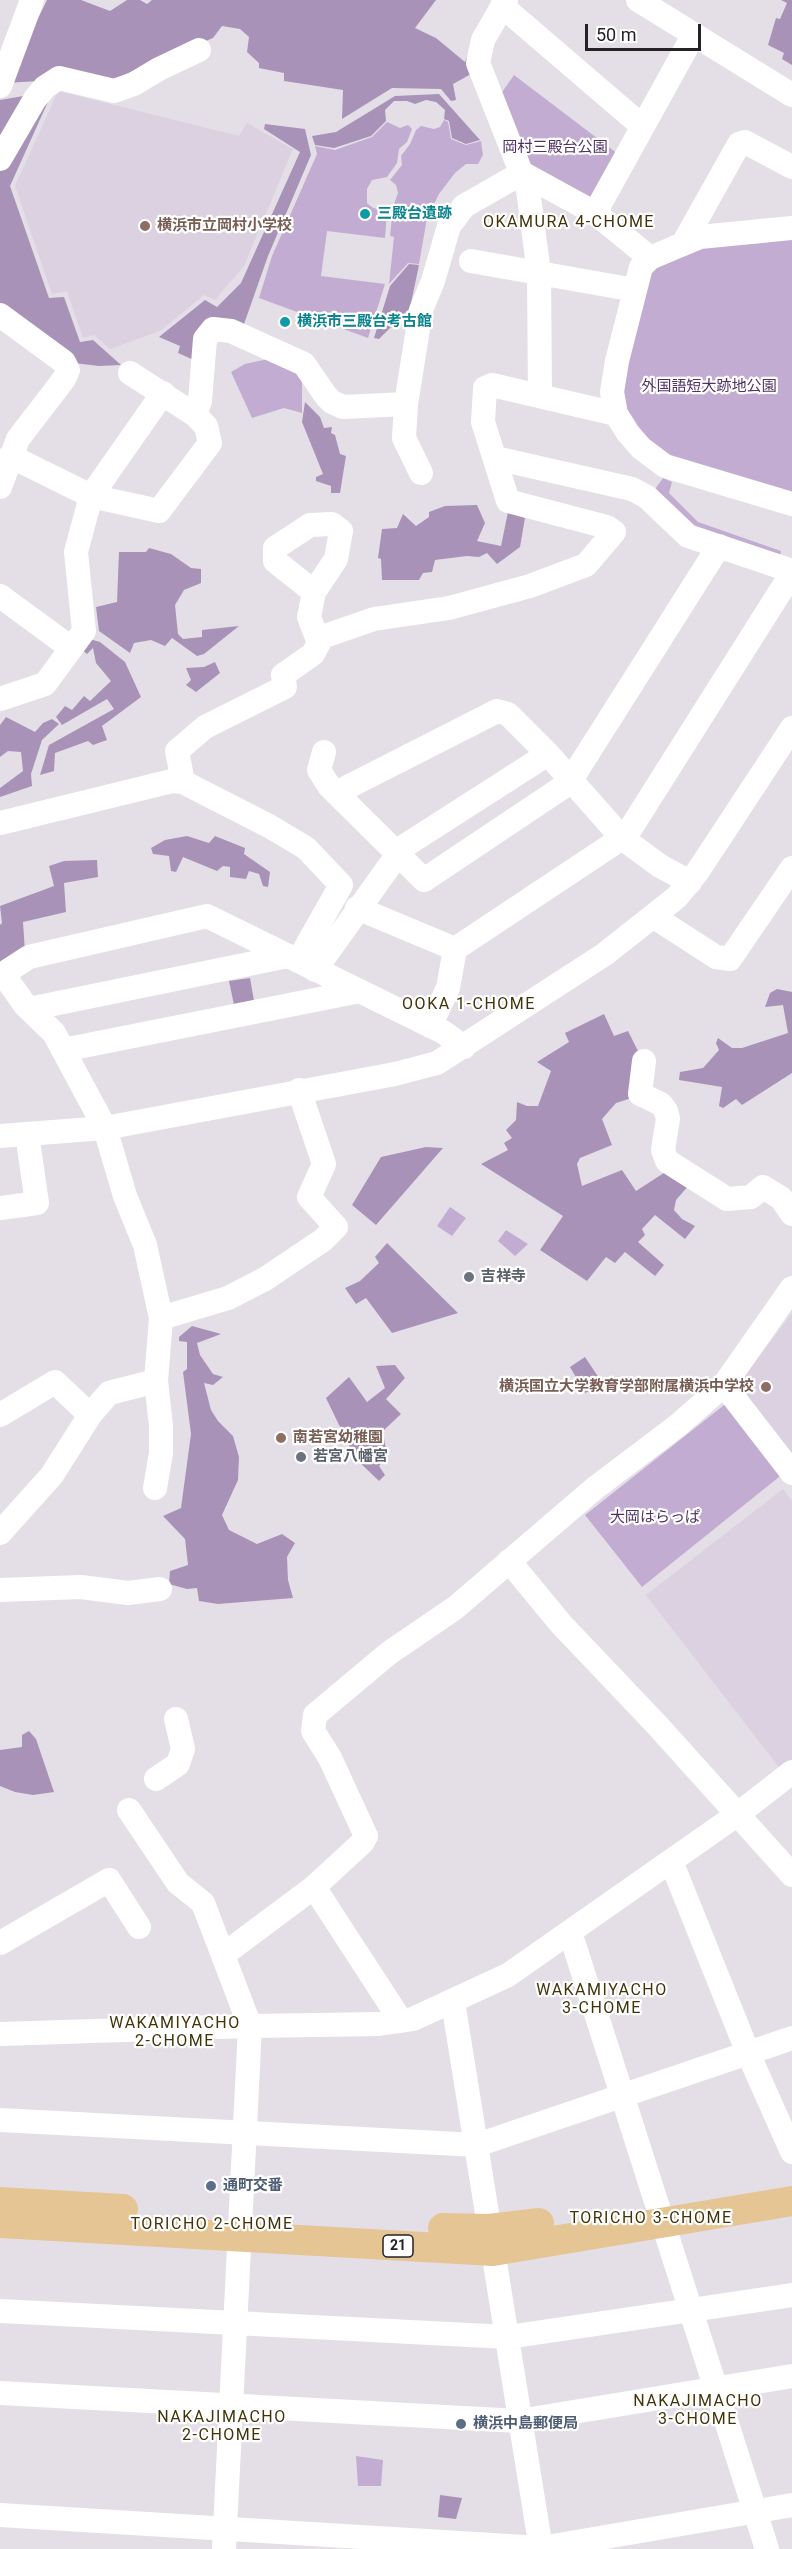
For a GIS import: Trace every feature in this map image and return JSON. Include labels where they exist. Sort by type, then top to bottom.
[{"type":"main road","name":"21","points":[[661,2214],[792,2183]]},
{"type":"main road","name":"21","points":[[0,2223],[240,2227],[491,2240],[661,2214],[792,2201]]},
{"type":"main road","name":"21","points":[[0,2202],[240,2227]]},
{"type":"street","points":[[0,86],[32,0]]},
{"type":"street","points":[[638,0],[792,95]]},
{"type":"street","points":[[540,395],[539,273],[528,190],[478,63],[483,40],[504,3],[642,126]]},
{"type":"street","points":[[596,213],[694,34]]},
{"type":"street","points":[[0,159],[35,99],[45,87],[59,78],[114,91],[134,84],[199,50]]},
{"type":"street","points":[[684,242],[739,144],[745,142],[792,167]]},
{"type":"street","points":[[522,173],[596,213],[650,258]]},
{"type":"street","points":[[421,473],[404,438],[406,404],[421,310],[433,280],[449,226],[464,206],[522,173]]},
{"type":"street","points":[[792,228],[700,237],[650,258],[640,267],[612,392],[616,414],[641,447],[665,466],[792,504]]},
{"type":"street","points":[[471,261],[635,290]]},
{"type":"street","points":[[0,315],[64,362],[68,370],[64,379],[18,440],[0,486]]},
{"type":"street","points":[[195,415],[200,400],[205,339],[213,329],[231,331],[299,362],[310,372],[326,396],[343,407],[406,404]]},
{"type":"street","points":[[10,456],[91,496],[159,511],[210,443],[206,426],[195,415],[130,374]]},
{"type":"street","points":[[183,782],[177,751],[205,727],[285,687],[283,675],[313,654],[322,637],[374,619],[483,600],[586,565],[614,532],[606,527],[508,501],[483,422],[485,388],[492,385],[616,414]]},
{"type":"street","points":[[0,699],[45,684],[84,631],[76,552],[91,496],[163,393]]},
{"type":"street","points":[[430,1026],[448,988],[454,949],[622,838],[629,831],[792,572],[688,536],[647,497],[632,489],[495,458]]},
{"type":"street","points":[[324,752],[319,770],[336,793],[424,880],[570,781],[719,546]]},
{"type":"street","points":[[314,592],[309,617],[319,643]]},
{"type":"street","points":[[0,596],[71,648]]},
{"type":"street","points":[[336,793],[497,711],[508,714],[548,754],[622,838],[660,866],[690,882]]},
{"type":"street","points":[[0,1136],[105,1128],[429,1067],[464,1047],[605,954],[677,897],[690,882],[792,728]]},
{"type":"street","points":[[28,1009],[300,962],[357,908],[403,847],[548,754]]},
{"type":"street","points":[[0,823],[172,781],[183,782],[269,826],[306,848],[341,885],[300,962]]},
{"type":"street","points":[[654,917],[716,957],[730,959],[784,892],[792,868]]},
{"type":"street","points":[[357,908],[454,949]]},
{"type":"street","points":[[156,1488],[161,1453],[161,1426],[156,1380],[161,1317],[145,1245],[125,1196],[105,1128],[54,1033],[28,1009],[3,974],[29,957],[207,916],[430,1026],[464,1047]]},
{"type":"street","points":[[63,1050],[360,992]]},
{"type":"street","points":[[644,1061],[640,1094],[661,1104],[666,1112],[668,1119],[663,1150],[667,1161],[727,1199],[751,1197],[763,1187],[781,1198],[792,1214]]},
{"type":"street","points":[[161,1317],[228,1298],[265,1279],[323,1240],[336,1227],[309,1197],[324,1164],[324,1159],[299,1090]]},
{"type":"street","points":[[0,1208],[37,1203],[27,1134]]},
{"type":"street","points":[[223,1955],[314,1887],[363,1842],[366,1836],[330,1758],[313,1731],[314,1717],[369,1669],[455,1608],[611,1476],[677,1426],[724,1385],[792,1288]]},
{"type":"street","points":[[0,1533],[52,1475],[90,1415],[109,1393],[156,1380]]},
{"type":"street","points":[[0,1415],[55,1382],[90,1415]]},
{"type":"street","points":[[724,1385],[792,1473]]},
{"type":"street","points":[[509,1562],[561,1624],[792,1875]]},
{"type":"street","points":[[0,1590],[81,1587],[128,1593],[160,1589]]},
{"type":"street","points":[[156,1779],[178,1764],[183,1749],[176,1719]]},
{"type":"street","points":[[0,2034],[379,2024],[413,2019],[507,1975],[671,1862],[792,1772]]},
{"type":"street","points":[[129,1810],[178,1883],[203,1903],[250,2026],[225,2539]]},
{"type":"street","points":[[671,1862],[748,2053],[792,2152]]},
{"type":"street","points":[[0,1943],[109,1880],[139,1927]]},
{"type":"street","points":[[314,1887],[401,2021]]},
{"type":"street","points":[[570,1932],[767,2549]]},
{"type":"street","points":[[453,2002],[541,2549]]},
{"type":"street","points":[[0,2120],[477,2145],[792,2038]]},
{"type":"street","points":[[0,2312],[508,2337],[792,2295]]},
{"type":"street","points":[[0,2393],[519,2421],[792,2376]]},
{"type":"street","points":[[0,2515],[225,2539],[541,2549],[792,2505]]},
{"type":"shaded area","points":[[47,0],[81,0],[110,11],[127,0],[140,0],[147,4],[152,0],[436,0],[415,28],[436,38],[465,62],[470,50],[471,74],[453,84],[456,100],[451,101],[441,89],[392,88],[342,119],[343,90],[284,81],[284,73],[259,68],[259,63],[247,52],[249,37],[240,29],[222,26],[213,38],[109,81],[61,73],[10,186],[49,298],[64,297],[80,342],[93,340],[121,365],[99,366],[74,363],[0,306],[0,100],[35,94],[39,81],[6,83]]},
{"type":"shaded area","points":[[781,0],[792,0],[792,65],[782,59],[784,53],[768,45],[776,18],[780,19],[787,3]]},
{"type":"shaded area","name":"横浜市立岡村小学校","points":[[58,91],[239,136],[247,123],[293,149],[244,266],[215,300],[204,295],[160,331],[110,349],[94,335],[83,338],[67,291],[52,294],[15,186]]},
{"type":"shaded area","points":[[439,94],[480,140],[466,144],[452,138],[449,121],[444,119],[445,110],[436,102],[426,100],[415,104],[407,101],[394,101],[385,110],[386,121],[371,136],[334,148],[315,145],[312,136],[336,132],[395,96]]},
{"type":"shaded area","points":[[265,124],[305,129],[311,155],[268,256],[244,324],[207,323],[196,361],[178,353],[180,346],[159,337],[205,300],[217,307],[241,283],[300,152],[264,129]]},
{"type":"shaded area","points":[[409,264],[419,265],[410,308],[379,339],[374,338],[390,286]]},
{"type":"shaded area","points":[[305,402],[320,417],[324,428],[332,427],[331,433],[335,435],[340,454],[346,456],[340,493],[331,493],[331,486],[316,481],[316,477],[323,474],[302,422]]},
{"type":"shaded area","points":[[477,505],[485,523],[477,541],[501,546],[508,512],[525,518],[520,547],[497,564],[487,553],[479,557],[467,556],[435,560],[432,572],[423,573],[419,580],[382,580],[381,559],[378,558],[382,529],[397,528],[403,514],[416,526],[429,517],[429,512],[445,506]]},
{"type":"shaded area","points":[[149,548],[171,554],[191,568],[201,569],[201,583],[184,590],[175,605],[178,634],[183,639],[202,637],[202,630],[239,626],[204,654],[197,656],[172,638],[165,646],[151,640],[134,643],[130,653],[99,631],[96,607],[117,602],[119,552],[146,552]]},
{"type":"shaded area","points":[[86,638],[100,642],[125,662],[141,697],[102,726],[107,740],[93,745],[88,741],[55,753],[54,771],[40,775],[49,745],[114,709],[107,699],[62,725],[56,717],[65,706],[72,710],[84,696],[90,701],[111,681],[96,663],[93,648],[87,654],[81,649]]},
{"type":"shaded area","points":[[215,662],[220,673],[196,692],[186,685],[191,680],[186,668],[204,667]]},
{"type":"shaded area","points":[[6,717],[35,732],[43,723],[52,719],[59,724],[42,740],[31,774],[32,786],[0,797],[0,788],[23,771],[21,752],[8,751],[0,757],[0,725]]},
{"type":"shaded area","points":[[187,836],[209,843],[215,836],[245,848],[244,854],[270,872],[268,887],[263,886],[259,874],[249,871],[246,879],[230,877],[230,867],[223,866],[217,871],[183,857],[176,872],[171,871],[169,856],[153,854],[151,848],[165,840]]},
{"type":"shaded area","points":[[97,860],[98,877],[64,883],[66,912],[23,922],[25,952],[0,967],[0,925],[2,923],[0,906],[54,886],[49,866],[64,861]]},
{"type":"shaded area","points":[[250,978],[254,1001],[234,1005],[229,981]]},
{"type":"shaded area","points":[[777,989],[792,992],[792,1073],[742,1105],[736,1099],[723,1108],[719,1106],[722,1087],[679,1080],[680,1072],[703,1068],[719,1050],[716,1043],[718,1038],[732,1048],[742,1048],[788,1033],[783,1005],[765,1007],[770,993]]},
{"type":"shaded area","points":[[604,1014],[614,1036],[628,1031],[639,1053],[635,1097],[616,1103],[602,1119],[612,1145],[580,1158],[577,1164],[582,1186],[622,1170],[636,1191],[670,1169],[690,1184],[676,1200],[674,1210],[682,1219],[695,1226],[685,1239],[655,1215],[642,1229],[645,1235],[638,1242],[664,1265],[655,1276],[625,1252],[615,1263],[606,1257],[587,1281],[540,1250],[563,1216],[481,1164],[508,1150],[504,1143],[512,1138],[506,1130],[516,1120],[517,1102],[527,1106],[538,1106],[551,1071],[537,1062],[569,1042],[565,1033]]},
{"type":"shaded area","points":[[426,1147],[443,1148],[376,1225],[352,1205],[381,1157]]},
{"type":"shaded area","points":[[387,1243],[458,1313],[392,1333],[366,1298],[356,1304],[345,1288],[360,1281],[379,1263],[375,1257]]},
{"type":"shaded area","name":"横浜国立大学教育学部附属横浜中学校","points":[[792,1313],[792,1459],[741,1393],[740,1382]]},
{"type":"shaded area","points":[[192,1326],[221,1334],[197,1343],[200,1355],[213,1374],[223,1377],[213,1385],[204,1383],[211,1410],[233,1436],[239,1457],[238,1480],[222,1515],[229,1530],[257,1544],[282,1534],[295,1543],[287,1557],[288,1580],[293,1598],[218,1604],[199,1601],[197,1588],[187,1589],[169,1584],[170,1571],[188,1565],[185,1539],[163,1516],[181,1508],[191,1434],[183,1372],[187,1369],[187,1342],[179,1341],[179,1337]]},
{"type":"shaded area","points":[[585,1357],[603,1384],[585,1393],[570,1367]]},
{"type":"shaded area","points":[[395,1365],[405,1378],[386,1399],[401,1414],[383,1431],[387,1456],[379,1466],[385,1475],[379,1481],[355,1458],[326,1398],[349,1377],[367,1402],[385,1388],[376,1366]]},
{"type":"shaded area","points":[[783,1489],[792,1501],[792,1761],[781,1770],[646,1595]]},
{"type":"shaded area","points":[[29,1731],[36,1739],[54,1792],[33,1795],[15,1792],[0,1786],[0,1750],[22,1747],[22,1735]]},
{"type":"shaded area","points":[[440,2495],[462,2498],[456,2519],[438,2517]]},
{"type":"green space","name":"岡村三殿台公園","points":[[514,75],[618,154],[592,199],[527,168],[498,98]]},
{"type":"green space","points":[[444,120],[448,122],[451,139],[466,145],[481,141],[483,155],[478,164],[466,164],[455,173],[439,194],[427,218],[419,264],[408,263],[389,284],[394,237],[390,236],[393,207],[398,193],[396,185],[390,180],[402,165],[401,156],[416,130],[421,126],[434,129],[440,127]]},
{"type":"green space","points":[[387,122],[400,128],[408,125],[412,129],[407,142],[399,149],[397,163],[387,177],[372,180],[367,189],[367,203],[373,208],[387,211],[385,238],[327,231],[321,276],[385,284],[368,338],[259,298],[272,256],[317,154],[315,146],[335,150],[372,137]]},
{"type":"green space","name":"外国語短大跡地公園","points":[[792,239],[792,498],[670,463],[628,422],[622,398],[645,272],[708,245],[754,244]]},
{"type":"green space","points":[[268,359],[302,373],[302,413],[284,408],[252,418],[231,372],[245,364]]},
{"type":"green space","points":[[663,478],[672,482],[669,493],[698,522],[781,551],[779,560],[690,530],[653,492]]},
{"type":"green space","points":[[450,1207],[466,1218],[452,1236],[437,1226]]},
{"type":"green space","points":[[506,1230],[528,1244],[515,1256],[498,1241]]},
{"type":"green space","name":"大岡はらっぱ","points":[[728,1402],[784,1473],[642,1587],[585,1515]]},
{"type":"green space","points":[[356,2456],[383,2460],[381,2486],[358,2486]]},
{"type":"place","name":"三殿台遺跡","points":[[365,214]]},
{"type":"place","name":"横浜市立岡村小学校","points":[[145,226]]},
{"type":"place","name":"横浜市三殿台考古館","points":[[285,322]]},
{"type":"place","name":"吉祥寺","points":[[469,1277]]},
{"type":"place","name":"横浜国立大学教育学部附属横浜中学校","points":[[766,1387]]},
{"type":"place","name":"南若宮幼稚園","points":[[281,1438]]},
{"type":"place","name":"若宮八幡宮","points":[[301,1457]]},
{"type":"place","name":"通町交番","points":[[211,2186]]},
{"type":"place","name":"横浜中島郵便局","points":[[461,2424]]},
{"type":"district","name":"OKAMURA 4-CHOME","points":[[569,223]]},
{"type":"district","name":"OOKA 1-CHOME","points":[[469,1005]]},
{"type":"district","name":"WAKAMIYACHO 3-CHOME","points":[[602,2000]]},
{"type":"district","name":"WAKAMIYACHO 2-CHOME","points":[[175,2033]]},
{"type":"district","name":"TORICHO 3-CHOME","points":[[651,2219]]},
{"type":"district","name":"TORICHO 2-CHOME","points":[[212,2225]]},
{"type":"district","name":"NAKAJIMACHO 3-CHOME","points":[[698,2411]]},
{"type":"district","name":"NAKAJIMACHO 2-CHOME","points":[[222,2427]]}]
